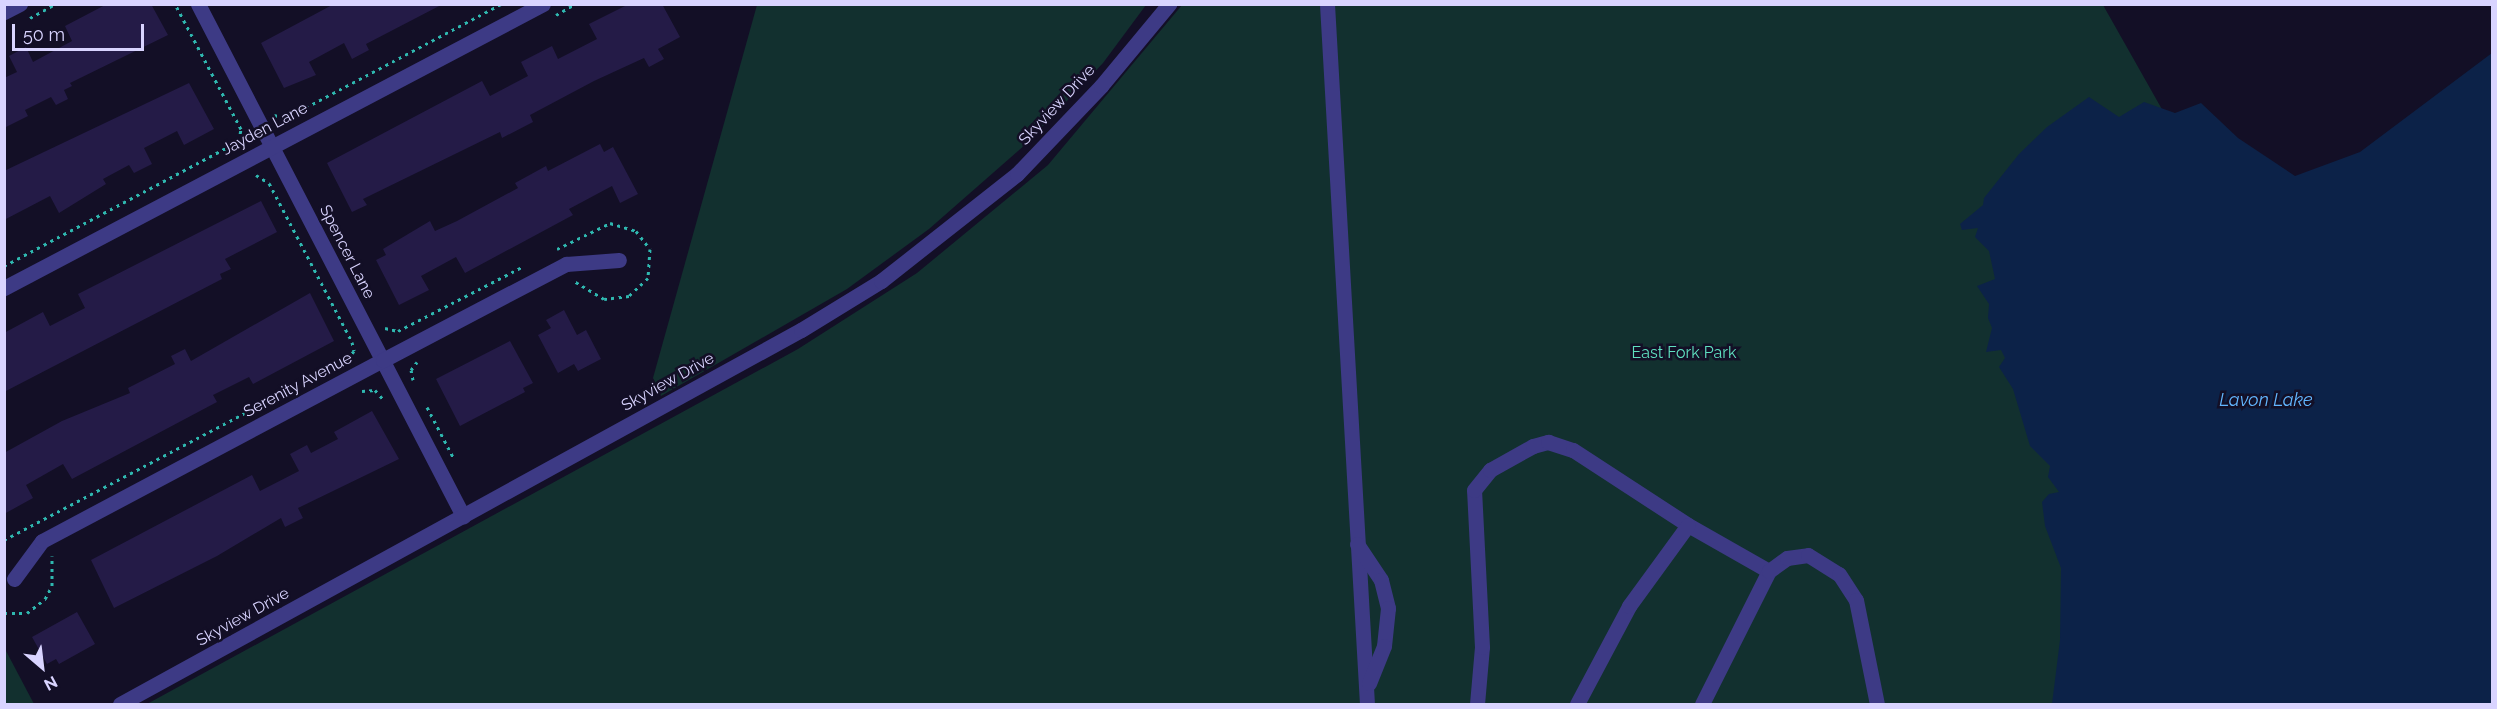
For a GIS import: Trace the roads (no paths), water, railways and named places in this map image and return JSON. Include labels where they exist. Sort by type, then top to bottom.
[{"type":"street","points":[[4,12],[20,4]]},
{"type":"street","name":"Spencer Lane","points":[[198,4],[464,516]]},
{"type":"street","name":"Jayden Lane","points":[[4,288],[543,4]]},
{"type":"street","name":"Skyview Drive","points":[[120,705],[801,330],[898,268],[1017,174],[1101,86],[1168,4]]},
{"type":"street","points":[[1327,4],[1367,705]]},
{"type":"street","name":"Serenity Avenue","points":[[14,579],[42,541],[383,360],[566,264],[618,261]]},
{"type":"street","points":[[1477,705],[1482,647],[1473,501],[1478,484],[1490,470],[1533,446],[1557,444],[1592,462],[1688,525],[1769,570]]},
{"type":"street","points":[[1577,705],[1629,606],[1688,525]]},
{"type":"street","points":[[1357,544],[1381,580],[1388,608],[1384,646],[1367,689]]},
{"type":"street","points":[[1702,705],[1769,570],[1787,558],[1808,555],[1829,564],[1844,579],[1860,612],[1877,705]]},
{"type":"water","name":"Lavon Lake","points":[[2492,53],[2492,704],[2052,704],[2060,640],[2061,568],[2045,526],[2042,502],[2049,494],[2059,492],[2048,477],[2050,466],[2030,446],[2013,389],[1999,367],[2005,358],[2001,350],[1986,352],[1992,328],[1988,318],[1989,304],[1977,286],[1995,279],[1989,251],[1975,237],[1978,228],[1962,230],[1960,224],[1983,205],[1984,198],[2019,154],[2047,127],[2089,97],[2119,117],[2144,102],[2175,113],[2201,103],[2238,138],[2295,176],[2360,152]]},
{"type":"park label","name":"East Fork Park","points":[[1684,353]]}]
